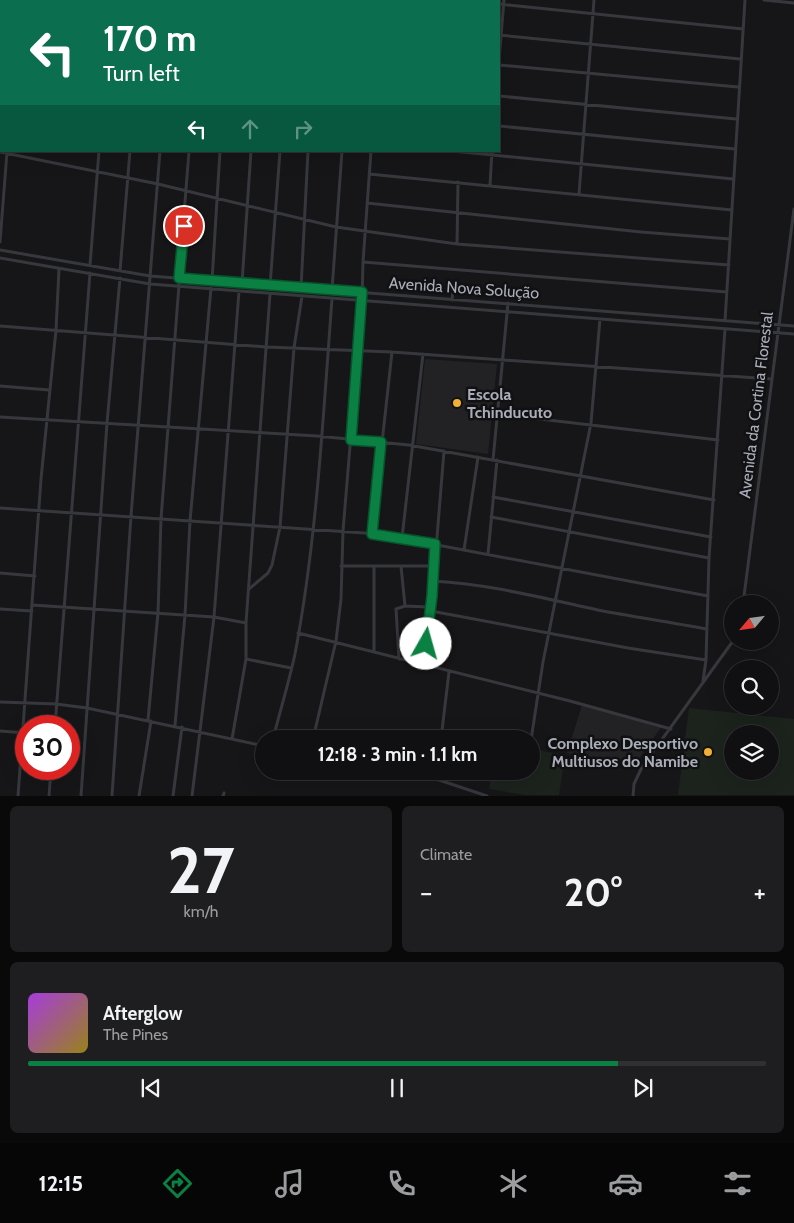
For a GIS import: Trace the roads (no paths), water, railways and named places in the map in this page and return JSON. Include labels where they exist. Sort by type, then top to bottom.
[{"type":"street","points":[[579,194],[594,0]]},
{"type":"street","points":[[725,321],[738,87],[745,0]]},
{"type":"street","points":[[764,0],[794,3]]},
{"type":"street","points":[[740,59],[500,35],[504,2],[592,14],[743,29]]},
{"type":"street","points":[[500,63],[738,87]]},
{"type":"street","points":[[500,96],[736,120]]},
{"type":"street","points":[[500,126],[735,149]]},
{"type":"street","points":[[0,152],[158,184],[336,228],[457,244],[729,265]]},
{"type":"street","points":[[0,242],[7,152]]},
{"type":"street","points":[[90,265],[99,152]]},
{"type":"street","points":[[120,271],[130,152]]},
{"type":"street","points":[[112,796],[131,516],[160,152]]},
{"type":"street","points":[[179,278],[189,152]]},
{"type":"street","points":[[212,281],[220,152]]},
{"type":"street","points":[[242,283],[251,152]]},
{"type":"street","points":[[270,286],[280,152]]},
{"type":"street","points":[[301,288],[308,152]]},
{"type":"street","points":[[332,290],[342,152]]},
{"type":"street","points":[[315,730],[336,641],[341,599],[342,531],[362,301],[362,262],[371,152]]},
{"type":"street","points":[[472,152],[733,179]]},
{"type":"street","points":[[490,185],[492,153]]},
{"type":"street","points":[[369,174],[732,210]]},
{"type":"street","points":[[457,244],[458,182]]},
{"type":"street","points":[[367,203],[641,232],[730,239]]},
{"type":"street","name":"Avenida da Cortina Florestal","points":[[744,595],[794,209]]},
{"type":"street","name":"Avenida Nova Solução","points":[[0,250],[150,276],[794,326]]},
{"type":"street","name":"Avenida Nova Solução","points":[[0,258],[150,284],[794,334]]},
{"type":"street","points":[[362,262],[727,292]]},
{"type":"street","points":[[24,715],[46,418],[56,330],[59,269]]},
{"type":"street","points":[[56,715],[90,273]]},
{"type":"street","points":[[80,796],[107,422],[120,278]]},
{"type":"street","points":[[452,300],[454,282]]},
{"type":"street","points":[[139,796],[149,721],[158,613],[161,519],[179,285]]},
{"type":"street","points":[[175,726],[185,615],[190,521],[211,288]]},
{"type":"street","points":[[192,796],[214,617],[239,291]]},
{"type":"street","points":[[232,739],[246,659],[248,590],[270,294]]},
{"type":"street","points":[[248,590],[268,573],[280,527],[294,348],[302,296]]},
{"type":"street","points":[[275,730],[298,633],[312,529],[332,299]]},
{"type":"street","points":[[488,554],[497,414],[508,303]]},
{"type":"street","points":[[532,730],[561,568],[575,511],[591,423],[600,319]]},
{"type":"street","points":[[0,326],[266,347],[392,352],[772,379]]},
{"type":"street","points":[[703,681],[706,660],[709,558],[725,329]]},
{"type":"street","points":[[372,534],[392,352]]},
{"type":"street","points":[[402,538],[423,354]]},
{"type":"street","points":[[0,386],[50,390]]},
{"type":"street","points":[[497,414],[591,423],[718,440]]},
{"type":"street","points":[[0,417],[78,420],[381,442],[444,451],[714,500]]},
{"type":"street","points":[[423,666],[433,581],[444,451]]},
{"type":"street","points":[[464,550],[478,457]]},
{"type":"street","points":[[493,497],[711,537]]},
{"type":"street","points":[[0,508],[372,534],[435,544],[708,596]]},
{"type":"street","points":[[491,517],[709,558]]},
{"type":"street","points":[[341,566],[433,566]]},
{"type":"street","points":[[374,566],[374,652]]},
{"type":"street","points":[[401,566],[405,606]]},
{"type":"street","points":[[0,573],[35,576]]},
{"type":"street","points":[[433,581],[471,583],[556,599],[597,610],[706,629]]},
{"type":"street","points":[[32,605],[214,617],[246,623]]},
{"type":"street","points":[[399,659],[396,609],[405,606],[428,607],[430,610],[628,648],[706,660]]},
{"type":"street","points":[[0,609],[32,611]]},
{"type":"street","points":[[298,633],[336,641],[423,666],[538,693],[671,729]]},
{"type":"street","points":[[632,796],[634,784],[642,767],[726,650]]},
{"type":"street","points":[[246,659],[291,668]]},
{"type":"street","points":[[442,730],[449,672]]},
{"type":"street","points":[[0,702],[56,704],[87,708],[200,731],[212,737],[255,744]]},
{"type":"street","points":[[173,796],[182,727]]},
{"type":"street","points":[[0,732],[15,733]]},
{"type":"street","points":[[18,796],[20,780]]},
{"type":"street","points":[[49,796],[50,780]]},
{"type":"street","points":[[439,780],[487,796]]},
{"type":"place","name":"Escola Tchinducuto","points":[[457,403]]},
{"type":"place","name":"Complexo Desportivo Multiusos do Namibe","points":[[708,752]]}]
